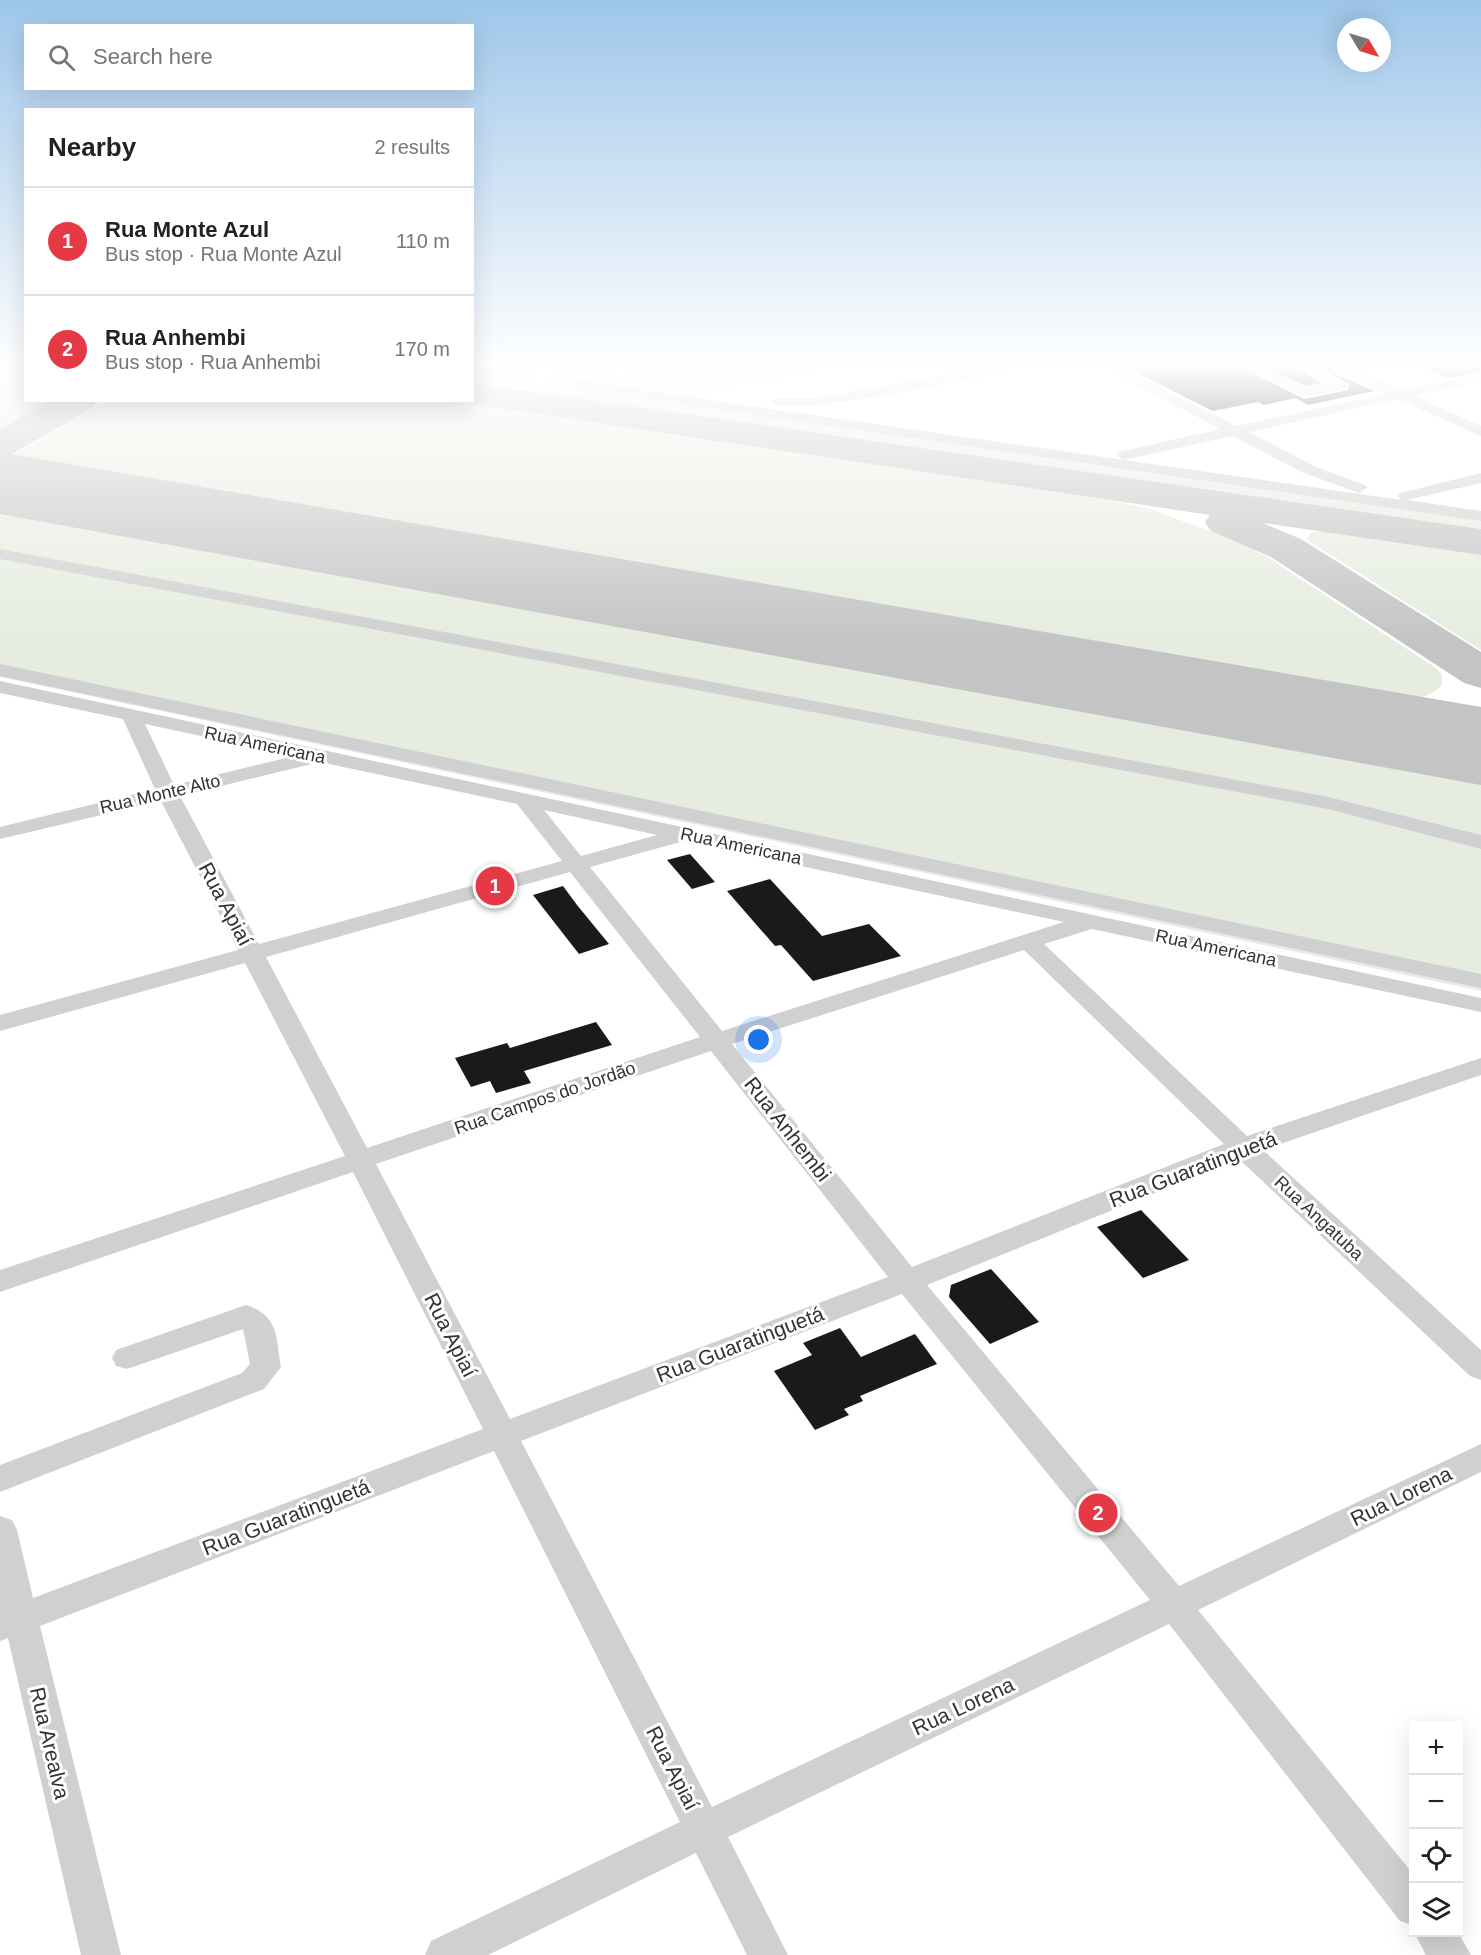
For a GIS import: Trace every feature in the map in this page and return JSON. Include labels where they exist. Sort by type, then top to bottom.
[{"type":"street","points":[[1089,459],[1481,516]]},
{"type":"street","points":[[1289,459],[1310,470],[1363,489],[1425,498]]},
{"type":"street","points":[[1406,496],[1481,478]]},
{"type":"street","points":[[0,554],[1328,803],[1390,816],[1481,842]]},
{"type":"street","points":[[0,670],[1481,981]]},
{"type":"street","name":"Rua Americana","points":[[0,687],[1481,1005]]},
{"type":"street","name":"Rua Apiaí","points":[[132,717],[167,792],[360,1160],[768,1955]]},
{"type":"street","name":"Rua Monte Alto","points":[[0,832],[320,756]]},
{"type":"street","name":"Rua Anhembi","points":[[524,800],[718,1040],[907,1281],[1175,1606],[1409,1902]]},
{"type":"street","points":[[0,1023],[684,834]]},
{"type":"street","name":"Rua Campos do Jordão","points":[[0,1281],[718,1040],[1091,921]]},
{"type":"street","name":"Rua Angatuba","points":[[1028,941],[1243,1148],[1481,1368]]},
{"type":"street","name":"Rua Guaratinguetá","points":[[10,1622],[907,1281],[1243,1148],[1481,1066]]},
{"type":"street","points":[[0,1479],[253,1381],[266,1367],[258,1324],[246,1316],[127,1358]]},
{"type":"street","name":"Rua Lorena","points":[[445,1955],[704,1828],[1175,1606],[1481,1457]]},
{"type":"street","name":"Rua Arealva","points":[[0,1530],[10,1622],[100,1955]]},
{"type":"street","points":[[1438,1937],[1451,1955]]},
{"type":"shaded area","points":[[847,459],[1070,492],[1150,509],[1239,542],[1269,558],[1436,668],[1442,675],[1442,684],[1431,694],[1424,696],[1386,698],[27,465],[16,460]]},
{"type":"shaded area","points":[[996,459],[1112,459],[1481,512],[1481,529]]},
{"type":"shaded area","points":[[0,511],[1481,779],[1481,991],[0,677]]},
{"type":"shaded area","points":[[1327,530],[1481,554],[1481,650],[1307,540],[1311,533]]},
{"type":"building","points":[[690,854],[715,882],[692,889],[667,860]]},
{"type":"building","points":[[770,879],[822,936],[869,924],[901,956],[813,981],[781,945],[775,946],[727,891]]},
{"type":"building","points":[[563,886],[609,944],[579,954],[533,895]]},
{"type":"building","points":[[596,1022],[612,1045],[524,1071],[531,1083],[496,1093],[490,1081],[471,1087],[455,1058],[507,1043],[510,1048]]},
{"type":"building","points":[[1141,1210],[1189,1260],[1143,1278],[1097,1227]]},
{"type":"building","points":[[991,1269],[1039,1322],[990,1344],[949,1297],[951,1285]]},
{"type":"building","points":[[840,1328],[861,1357],[915,1334],[937,1364],[860,1396],[863,1401],[844,1409],[849,1415],[815,1430],[774,1371],[812,1355],[803,1343]]},
{"type":"taxiway","points":[[917,459],[1481,542]]},
{"type":"taxiway","points":[[1226,522],[1286,548],[1481,673]]},
{"type":"taxiway","points":[[1458,742],[1481,742]]},
{"type":"runway","points":[[0,483],[1481,746]]},
{"type":"place","name":"Rua Monte Azul","points":[[495,886]]},
{"type":"place","name":"Rua Anhembi","points":[[1098,1513]]}]
